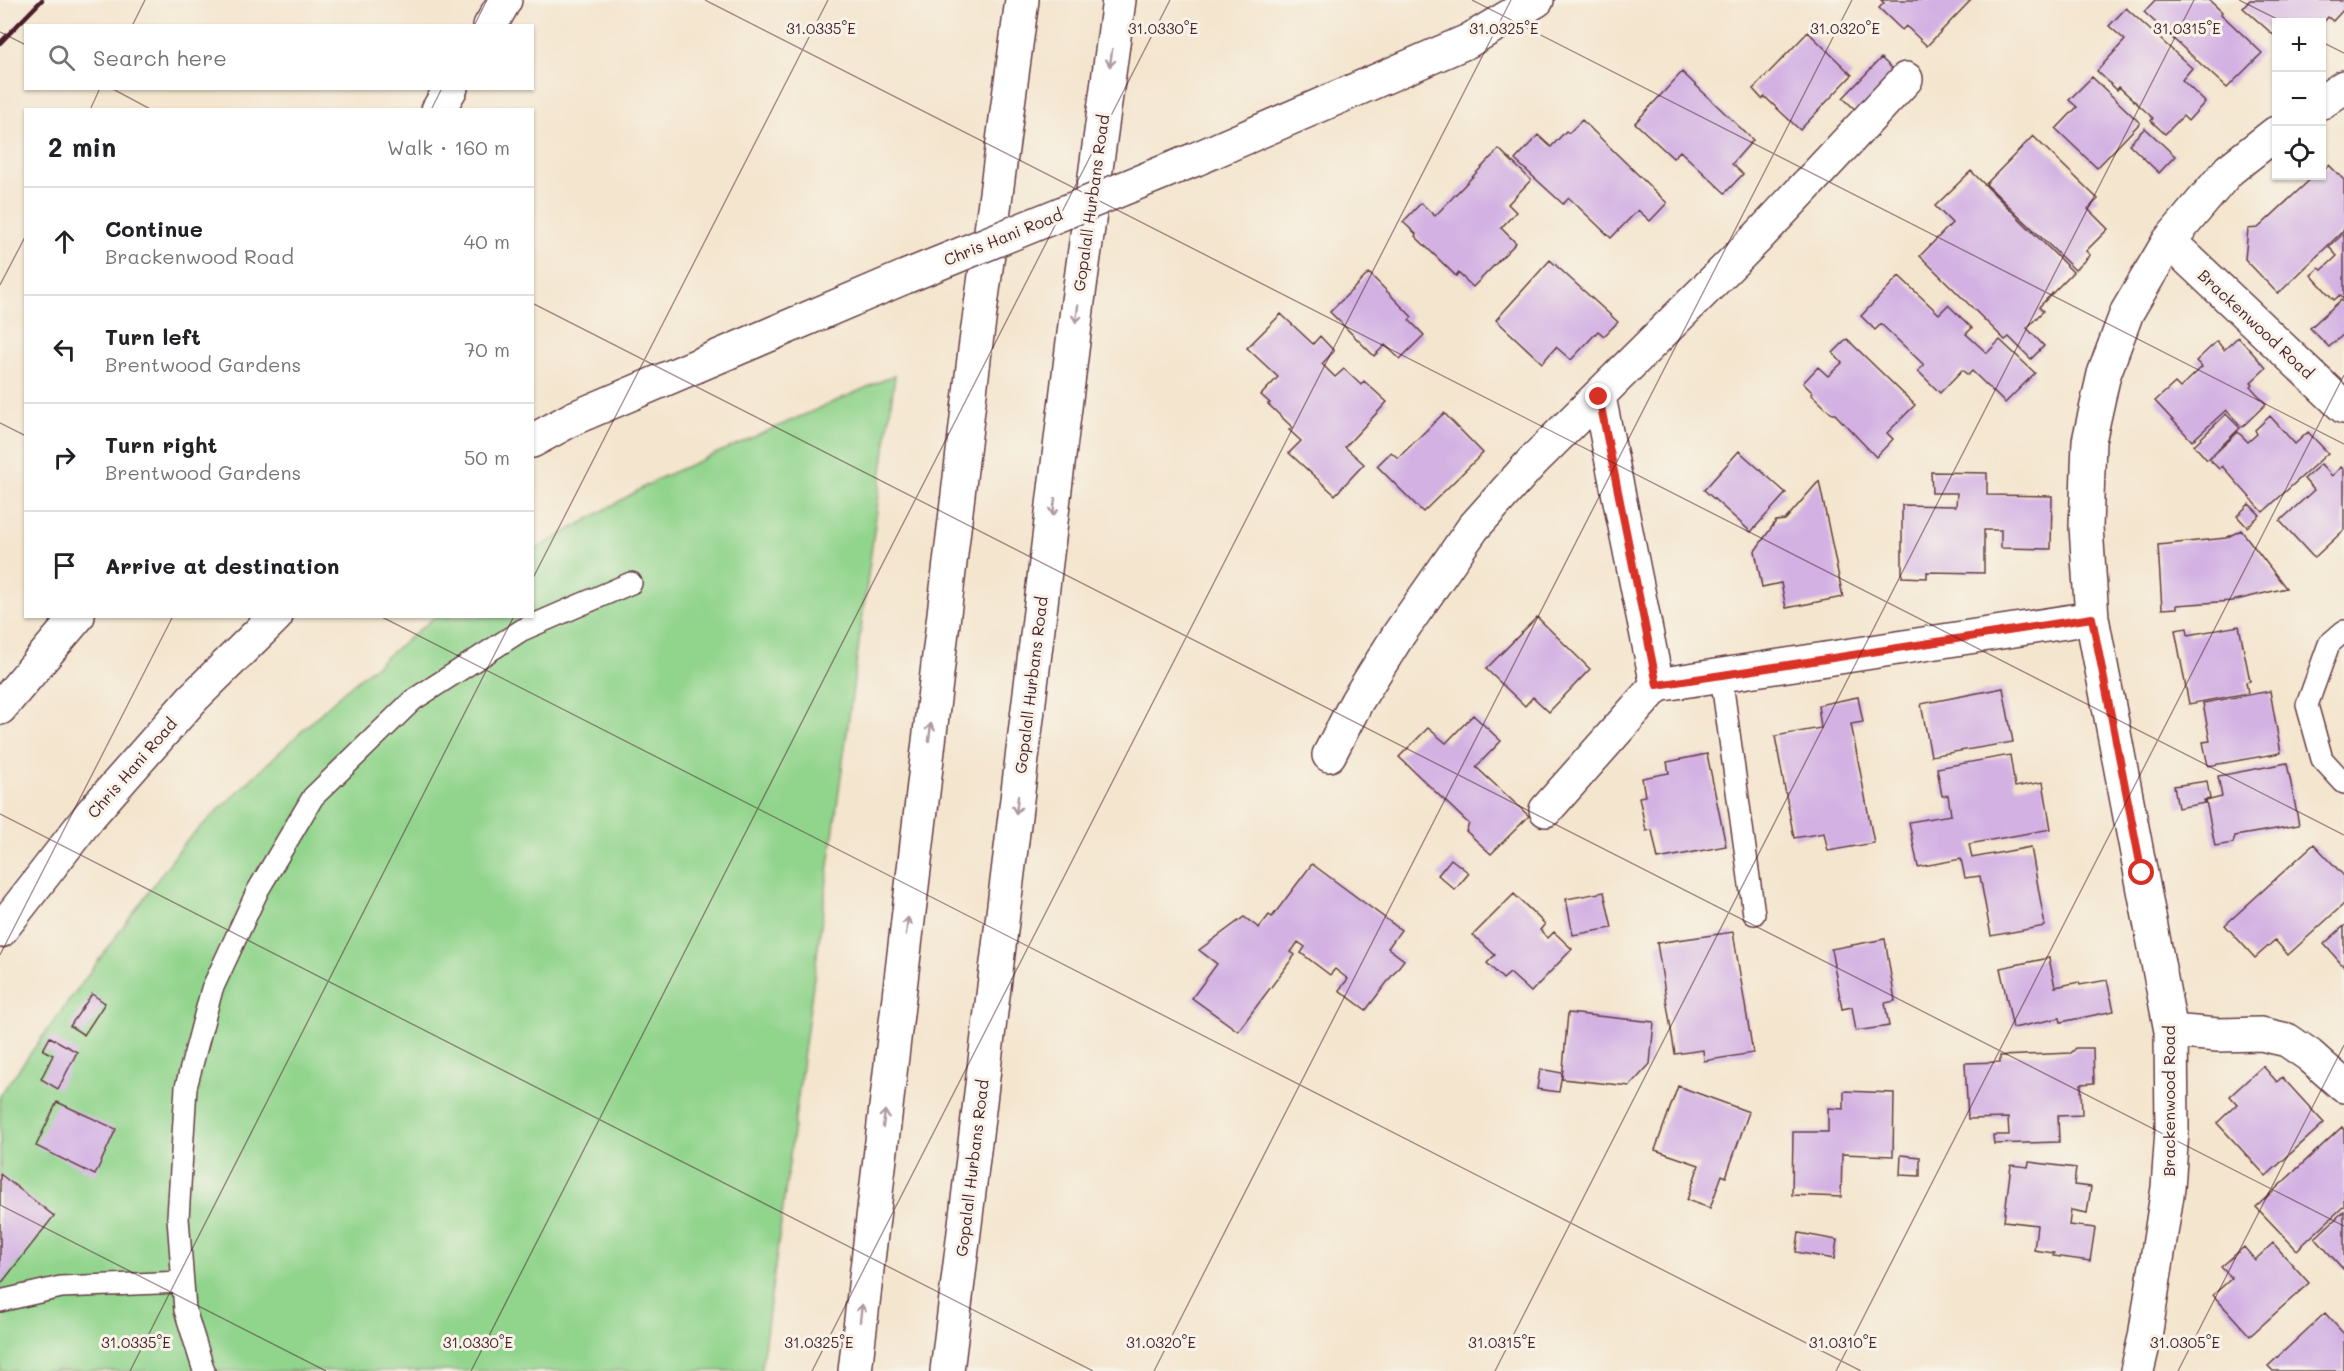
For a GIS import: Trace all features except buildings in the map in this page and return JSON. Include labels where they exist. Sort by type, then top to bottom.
[{"type":"main road","points":[[491,24],[505,0]]},
{"type":"main road","points":[[855,1371],[975,350],[1022,0]]},
{"type":"main road","name":"Gopalall Hurbans Road","points":[[947,1371],[1078,301],[1119,0]]},
{"type":"main road","name":"Chris Hani Road","points":[[534,440],[574,418],[905,277],[1196,159],[1468,41],[1537,0]]},
{"type":"main road","points":[[1329,754],[1357,700],[1393,643],[1473,528],[1533,461],[1757,238],[1906,79]]},
{"type":"main road","points":[[2326,99],[2344,87]]},
{"type":"main road","points":[[439,108],[450,90]]},
{"type":"main road","name":"Brackenwood Road","points":[[2137,1371],[2145,1337],[2169,1188],[2172,1130],[2171,1031],[2092,618],[2086,527],[2089,441],[2104,374],[2127,312],[2169,241],[2229,170],[2272,137]]},
{"type":"main road","name":"Brackenwood Road","points":[[2169,241],[2344,407]]},
{"type":"main road","points":[[1599,397],[1657,685]]},
{"type":"main road","points":[[0,708],[76,618]]},
{"type":"main road","name":"Chris Hani Road","points":[[3,926],[91,813],[193,698],[274,618]]},
{"type":"main road","points":[[1546,810],[1657,685],[2092,618]]},
{"type":"main road","points":[[2171,1031],[2218,1035],[2261,1034],[2287,1040],[2344,1086]]},
{"type":"lane","points":[[204,1371],[186,1310],[178,1218],[186,1087],[212,989],[258,890],[313,797],[413,700],[522,630],[631,583]]},
{"type":"lane","points":[[2344,631],[2329,644],[2307,705],[2322,759],[2344,783]]},
{"type":"lane","points":[[1721,675],[1754,914]]},
{"type":"lane","points":[[0,1301],[61,1287],[183,1281]]},
{"type":"green space","points":[[895,375],[761,1371],[0,1371],[0,1095],[185,842],[344,691],[434,618],[534,618],[534,550],[658,479]]},
{"type":"railway","points":[[0,43],[42,0]]},
{"type":"route","points":[[1599,397],[1657,685],[2092,618],[2142,873]]}]
